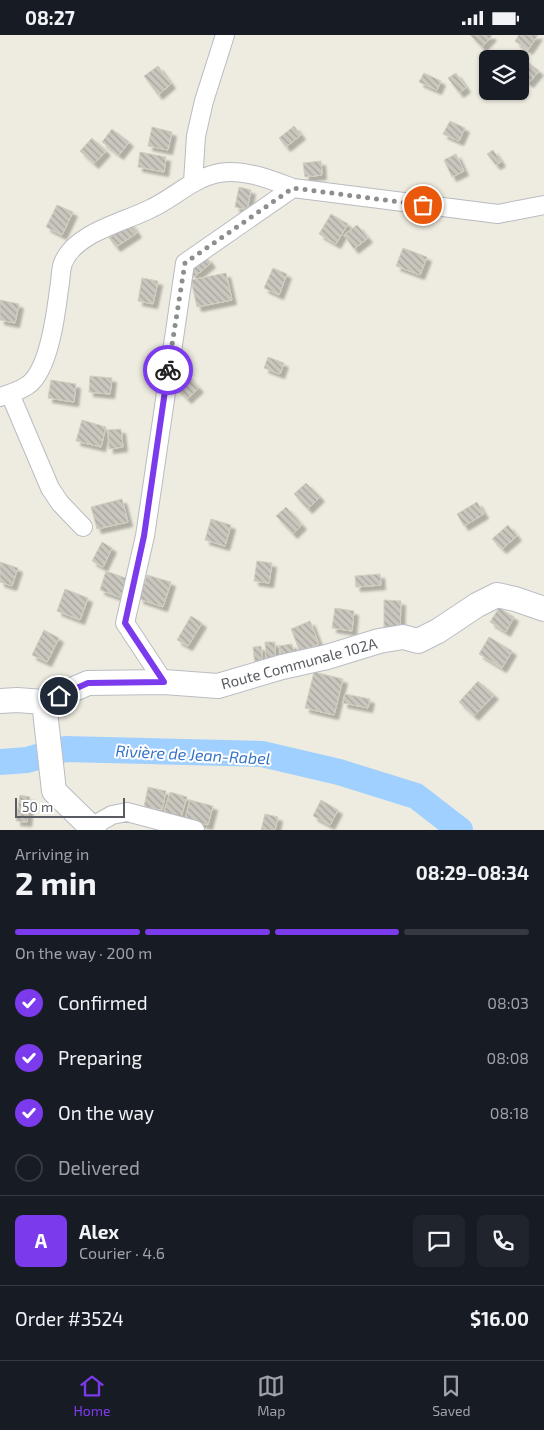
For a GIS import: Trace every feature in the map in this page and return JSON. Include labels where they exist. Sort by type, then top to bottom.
[{"type":"street","points":[[193,182],[196,136],[204,101],[225,35]]},
{"type":"street","points":[[83,527],[60,503],[50,488],[5,396],[28,385],[38,375],[54,326],[63,263],[72,249],[86,238],[127,218],[152,209],[193,182],[219,173],[243,172],[293,188],[498,215],[544,205]]},
{"type":"street","points":[[164,682],[125,623],[144,536],[185,263],[293,188]]},
{"type":"street","name":"Route Communale 102A","points":[[44,705],[88,683],[164,682],[218,686],[379,641],[403,637],[418,641],[497,595],[544,609]]},
{"type":"street","points":[[0,701],[17,700],[44,705],[54,791],[92,829],[112,815],[127,812],[195,830]]},
{"type":"building","points":[[470,35],[491,35],[492,36],[482,47]]},
{"type":"building","points":[[519,35],[538,35],[528,50],[515,41]]},
{"type":"building","points":[[529,63],[539,71],[529,83]]},
{"type":"building","points":[[158,66],[171,84],[158,95],[144,76]]},
{"type":"building","points":[[424,73],[441,81],[437,90],[419,82]]},
{"type":"building","points":[[456,73],[466,88],[459,93],[448,78]]},
{"type":"building","points":[[450,121],[465,128],[459,141],[443,134]]},
{"type":"building","points":[[294,126],[301,135],[286,147],[279,138]]},
{"type":"building","points":[[152,127],[172,132],[168,150],[148,146]]},
{"type":"building","points":[[112,129],[129,142],[119,155],[102,142]]},
{"type":"building","points":[[92,138],[106,151],[94,164],[80,151]]},
{"type":"building","points":[[493,150],[501,162],[496,165],[487,154]]},
{"type":"building","points":[[140,152],[166,157],[164,172],[138,167]]},
{"type":"building","points":[[456,154],[464,171],[452,177],[444,160]]},
{"type":"building","points":[[321,161],[322,175],[305,177],[303,163]]},
{"type":"building","points":[[239,187],[251,190],[247,210],[235,207]]},
{"type":"building","points":[[57,205],[73,212],[62,235],[46,227]]},
{"type":"building","points":[[331,214],[348,224],[336,244],[319,234]]},
{"type":"building","points":[[130,223],[137,233],[116,247],[109,238]]},
{"type":"building","points":[[357,225],[368,238],[354,249],[344,235]]},
{"type":"building","points":[[403,248],[427,257],[420,275],[396,266]]},
{"type":"building","points":[[206,257],[211,263],[194,277],[189,271]]},
{"type":"building","points":[[273,268],[287,274],[279,295],[264,288]]},
{"type":"building","points":[[226,273],[232,300],[197,307],[191,280]]},
{"type":"building","points":[[142,278],[158,281],[153,304],[138,301]]},
{"type":"building","points":[[0,300],[19,304],[15,323],[0,320]]},
{"type":"building","points":[[268,357],[284,363],[280,374],[264,368]]},
{"type":"building","points":[[186,374],[199,388],[187,399],[174,386]]},
{"type":"building","points":[[90,376],[112,378],[110,394],[89,392]]},
{"type":"building","points":[[51,380],[76,384],[74,402],[48,398]]},
{"type":"building","points":[[82,420],[106,427],[101,447],[76,441]]},
{"type":"building","points":[[121,429],[123,447],[109,449],[108,430]]},
{"type":"building","points":[[306,483],[320,497],[308,509],[294,494]]},
{"type":"building","points":[[122,499],[128,522],[97,529],[91,507]]},
{"type":"building","points":[[477,502],[484,514],[464,526],[457,514]]},
{"type":"building","points":[[286,507],[302,525],[293,534],[276,516]]},
{"type":"building","points":[[211,519],[231,525],[225,546],[205,540]]},
{"type":"building","points":[[508,525],[517,536],[502,549],[492,539]]},
{"type":"building","points":[[102,542],[112,548],[103,567],[92,561]]},
{"type":"building","points":[[257,561],[272,563],[269,583],[254,581]]},
{"type":"building","points":[[0,562],[18,568],[12,586],[0,582]]},
{"type":"building","points":[[106,571],[131,580],[125,599],[100,590]]},
{"type":"building","points":[[380,574],[381,585],[356,587],[355,576]]},
{"type":"building","points":[[147,575],[171,582],[163,607],[139,599]]},
{"type":"building","points":[[65,589],[88,598],[80,620],[57,611]]},
{"type":"building","points":[[384,600],[401,601],[400,631],[384,630]]},
{"type":"building","points":[[335,608],[354,611],[352,631],[332,628]]},
{"type":"building","points":[[499,608],[514,617],[506,632],[490,622]]},
{"type":"building","points":[[191,616],[202,623],[188,646],[177,640]]},
{"type":"building","points":[[310,621],[319,644],[300,652],[291,629]]},
{"type":"building","points":[[44,630],[59,638],[47,662],[32,655]]},
{"type":"building","points":[[489,637],[512,651],[502,668],[479,654]]},
{"type":"building","points":[[265,642],[275,642],[275,660],[266,661]]},
{"type":"building","points":[[292,644],[295,658],[282,660],[279,646]]},
{"type":"building","points":[[261,646],[263,665],[255,666],[253,647]]},
{"type":"building","points":[[314,672],[343,679],[334,715],[305,708]]},
{"type":"building","points":[[478,681],[494,695],[474,716],[459,702]]},
{"type":"building","points":[[345,694],[370,699],[368,708],[343,703]]},
{"type":"building","points":[[148,787],[166,791],[162,810],[144,807]]},
{"type":"building","points":[[170,792],[187,797],[181,817],[164,812]]},
{"type":"building","points":[[20,795],[30,797],[27,822],[16,821]]},
{"type":"building","points":[[190,800],[213,806],[208,825],[185,820]]},
{"type":"building","points":[[321,800],[338,810],[330,825],[313,816]]},
{"type":"building","points":[[265,814],[278,817],[275,830],[261,830]]},
{"type":"waterway","name":"Rivière de Jean-Rabel","points":[[0,762],[27,760],[65,749],[262,754],[339,772],[416,796],[460,830]]},
{"type":"way so far","points":[[168,370],[185,263],[293,188],[423,205]]},
{"type":"route","points":[[59,696],[88,683],[164,682],[125,623],[144,536],[168,370]]}]
